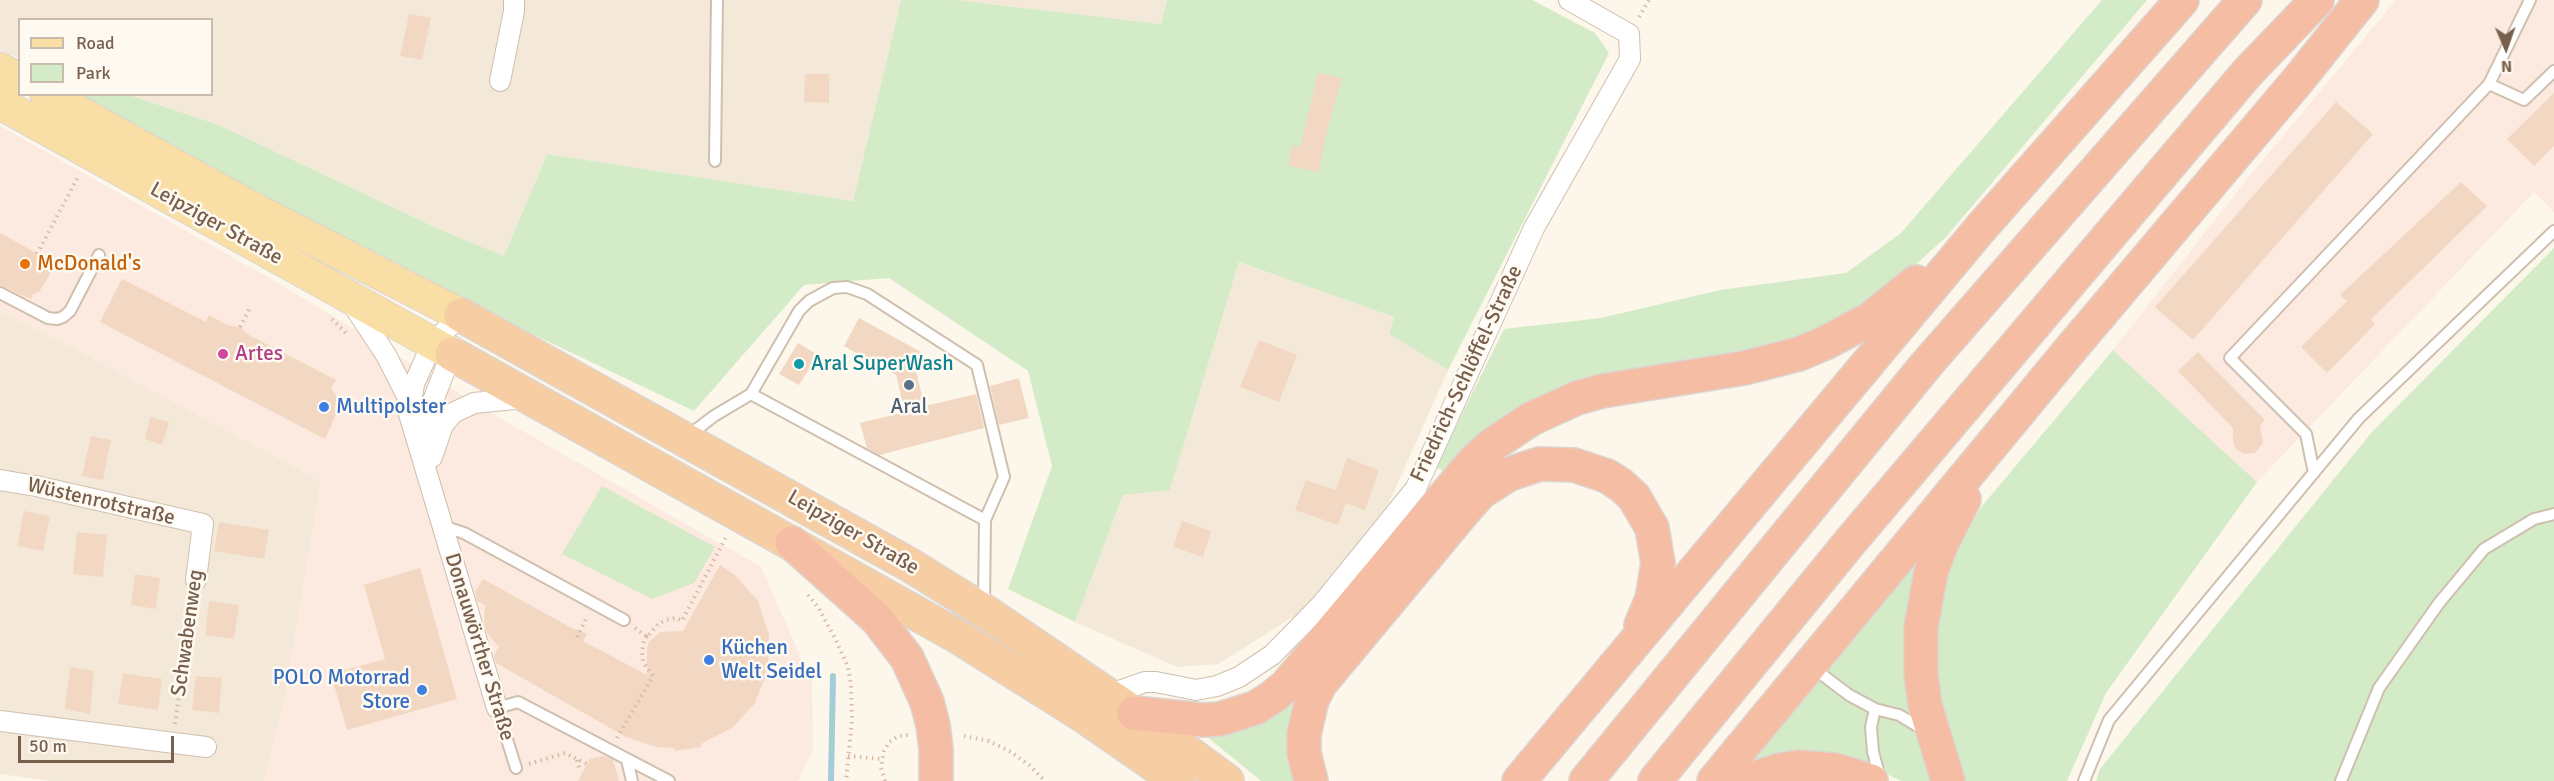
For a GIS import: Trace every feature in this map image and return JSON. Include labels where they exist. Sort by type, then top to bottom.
[{"type":"highway","points":[[1519,781],[1980,229],[2182,0]]},
{"type":"highway","points":[[1586,781],[1926,364],[2245,0]]},
{"type":"highway","points":[[1655,781],[1850,542],[2193,136],[2247,73],[2317,0]]},
{"type":"highway","points":[[1714,781],[1809,664],[2299,79],[2362,0]]},
{"type":"highway","points":[[1121,704],[1203,720],[1220,719],[1255,708],[1286,686],[1474,461],[1492,445],[1531,419],[1577,398],[1602,390],[1744,368],[1799,354],[1825,343],[1889,306],[1980,229]]},
{"type":"highway","name":"Leipziger Straße","points":[[461,315],[685,438],[910,566],[984,611],[1121,704],[1227,781]]},
{"type":"highway","name":"Leipziger Straße","points":[[442,349],[957,636],[1081,714],[1178,781]]},
{"type":"highway","points":[[1948,781],[1925,705],[1921,675],[1921,627],[1925,599],[1941,545],[2002,433]]},
{"type":"highway","points":[[1311,781],[1304,753],[1304,734],[1312,700],[1320,684],[1470,504],[1488,487],[1509,474],[1540,464],[1574,465],[1621,484],[1634,497],[1652,528],[1658,563],[1652,599],[1629,651]]},
{"type":"highway","points":[[792,543],[877,619],[907,657],[927,702],[933,725],[936,781]]},
{"type":"highway","points":[[1746,781],[1780,770],[1799,767],[1835,770],[1871,781]]},
{"type":"main road","points":[[0,69],[18,79]]},
{"type":"main road","name":"Leipziger Straße","points":[[50,96],[258,211],[461,315]]},
{"type":"main road","name":"Leipziger Straße","points":[[0,103],[442,349]]},
{"type":"street","points":[[500,81],[514,11],[514,0]]},
{"type":"street","name":"Friedrich-Schlöffel-Straße","points":[[1121,704],[1145,682],[1196,690],[1217,686],[1239,677],[1272,655],[1321,605],[1416,488],[1534,228],[1630,59],[1629,34],[1569,0]]},
{"type":"street","name":"Donauwörther Straße","points":[[348,297],[386,355],[410,402]]},
{"type":"street","points":[[442,349],[461,315]]},
{"type":"street","name":"Donauwörther Straße","points":[[442,349],[420,366],[410,402],[412,428],[497,708]]},
{"type":"street","name":"Donauwörther Straße","points":[[426,474],[427,416],[442,349]]},
{"type":"street","points":[[426,474],[443,425],[453,413],[474,403],[532,398]]},
{"type":"street","name":"Wüstenrotstraße","points":[[0,480],[203,524]]},
{"type":"street","name":"Schwabenweg","points":[[196,580],[203,524]]},
{"type":"street","points":[[0,721],[206,747]]},
{"type":"lane","points":[[715,161],[717,0]]},
{"type":"lane","points":[[2314,473],[2306,434],[2230,358],[2489,84],[2530,0]]},
{"type":"lane","points":[[2489,84],[2524,100],[2554,71]]},
{"type":"lane","points":[[2084,781],[2109,720],[2359,418],[2554,231]]},
{"type":"lane","points":[[0,293],[48,318],[63,317],[70,311],[99,255]]},
{"type":"lane","points":[[685,438],[714,416],[751,394],[799,311],[809,301],[833,288],[847,287],[867,294],[977,365],[1004,477],[985,520],[984,611]]},
{"type":"lane","points":[[751,394],[985,520]]},
{"type":"lane","points":[[2341,781],[2379,688],[2439,603],[2484,549],[2534,519],[2554,514]]},
{"type":"lane","name":"Donauwörther Straße","points":[[441,526],[464,533],[624,620]]},
{"type":"lane","points":[[1809,664],[1849,695],[1875,709],[1899,715],[1934,736]]},
{"type":"lane","points":[[497,708],[518,702],[669,781]]},
{"type":"lane","name":"Donauwörther Straße","points":[[497,708],[516,768]]},
{"type":"lane","points":[[1875,709],[1871,727],[1873,752],[1881,781]]},
{"type":"lane","points":[[627,760],[632,781]]},
{"type":"path","points":[[37,254],[91,154]]},
{"type":"path","points":[[240,327],[251,306]]},
{"type":"path","points":[[620,732],[652,676],[643,662],[644,642],[649,639],[658,624],[676,618],[681,621],[726,537]]},
{"type":"path","name":"Schwabenweg","points":[[172,742],[196,580]]},
{"type":"path","points":[[805,592],[824,617],[848,667],[852,720],[846,781]]},
{"type":"path","points":[[577,637],[594,604]]},
{"type":"path","points":[[624,620],[649,639]]},
{"type":"path","points":[[885,781],[881,759],[889,742],[899,736],[911,735]]},
{"type":"path","points":[[964,736],[989,741],[1011,752],[1045,781]]},
{"type":"path","points":[[516,768],[565,753],[587,764]]},
{"type":"path","points":[[848,756],[881,759]]},
{"type":"path","points":[[577,759],[580,771]]},
{"type":"shaded area","points":[[0,0],[901,0],[853,201],[547,154],[504,256],[441,230],[219,125],[132,96],[213,96],[213,18],[18,18],[18,58],[0,51]]},
{"type":"shaded area","points":[[956,0],[1167,0],[1161,24]]},
{"type":"shaded area","points":[[2396,0],[2554,0],[2554,212],[2534,192],[2257,482],[2113,350],[2243,184]]},
{"type":"shaded area","points":[[0,126],[278,283],[507,422],[761,567],[812,683],[813,749],[798,781],[264,781],[284,700],[321,481],[74,348],[0,311]]},
{"type":"shaded area","points":[[1239,262],[1394,317],[1389,334],[1448,370],[1388,505],[1301,612],[1218,664],[1177,667],[1075,622],[1123,495],[1170,490]]},
{"type":"shaded area","points":[[0,311],[74,348],[321,481],[284,700],[264,781],[51,781],[0,774]]},
{"type":"green space","points":[[901,0],[956,0],[1161,24],[1167,0],[1532,0],[1595,33],[1609,53],[1448,370],[1389,334],[1394,317],[1239,262],[1170,490],[1123,495],[1075,622],[1008,589],[1052,466],[1028,371],[889,278],[804,285],[694,411],[507,322],[73,96],[132,96],[219,125],[441,230],[504,256],[547,154],[853,201]]},
{"type":"green space","points":[[2102,0],[2147,0],[1946,237],[1877,300],[1815,335],[1742,355],[1654,366],[1444,472],[1436,467],[1504,329],[1601,318],[1720,290],[1846,273],[1901,233]]},
{"type":"green space","points":[[2554,248],[2554,781],[2096,781],[2100,769],[2371,433]]},
{"type":"green space","points":[[2113,350],[2257,482],[2106,693],[2067,781],[1964,781],[1951,745],[1935,675],[1934,619],[1946,549]]},
{"type":"green space","points":[[602,486],[715,547],[694,583],[652,599],[562,554]]},
{"type":"green space","points":[[1917,548],[1937,781],[1901,781],[1852,757],[1783,754],[1747,770],[1740,764]]},
{"type":"green space","points":[[1297,691],[1299,781],[1261,781],[1200,731]]},
{"type":"building","points":[[409,14],[431,18],[422,60],[400,56]]},
{"type":"building","points":[[1318,73],[1342,78],[1327,131],[1319,172],[1288,166],[1292,145],[1300,147]]},
{"type":"building","points":[[805,74],[829,74],[829,103],[804,102]]},
{"type":"building","points":[[2554,93],[2554,146],[2534,166],[2507,139]]},
{"type":"building","points":[[2336,102],[2373,134],[2193,340],[2155,307]]},
{"type":"building","points":[[2461,182],[2487,206],[2371,319],[2375,324],[2327,373],[2301,347],[2347,301],[2340,295]]},
{"type":"building","name":"McDonald's","points":[[0,233],[51,261],[49,266],[51,272],[39,292],[33,294],[31,299],[0,285]]},
{"type":"building","points":[[122,279],[206,322],[209,315],[227,325],[240,327],[249,335],[336,380],[331,388],[336,395],[338,410],[325,439],[100,322]]},
{"type":"building","name":"Aral","points":[[859,318],[923,353],[915,368],[925,406],[976,394],[984,428],[879,455],[867,448],[860,423],[905,412],[896,375],[844,346]]},
{"type":"building","points":[[1259,340],[1297,355],[1279,402],[1240,387]]},
{"type":"building","name":"Aral SuperWash","points":[[798,343],[818,355],[799,385],[779,374]]},
{"type":"building","points":[[2198,352],[2265,420],[2260,425],[2263,443],[2255,453],[2244,454],[2236,449],[2233,443],[2233,428],[2178,371]]},
{"type":"building","points":[[1019,378],[1029,418],[999,425],[990,386]]},
{"type":"building","points":[[150,417],[169,422],[162,445],[145,439]]},
{"type":"building","points":[[91,436],[111,440],[103,480],[82,476]]},
{"type":"building","points":[[1347,458],[1379,470],[1365,510],[1346,503],[1338,525],[1295,510],[1306,480],[1336,490]]},
{"type":"building","points":[[24,511],[50,516],[43,551],[17,546]]},
{"type":"building","points":[[1182,521],[1211,531],[1203,557],[1173,547]]},
{"type":"building","points":[[219,522],[269,530],[264,559],[214,551]]},
{"type":"building","points":[[77,532],[107,535],[103,577],[73,574]]},
{"type":"building","points":[[720,565],[735,575],[758,601],[769,635],[768,670],[755,703],[733,727],[701,744],[701,747],[674,751],[674,748],[656,747],[626,737],[496,663],[494,656],[499,647],[487,633],[484,622],[485,605],[477,601],[475,592],[483,579],[568,626],[587,634],[583,641],[647,675],[649,642],[660,632],[683,631]]},
{"type":"building","points":[[420,568],[457,699],[347,730],[331,674],[385,659],[364,585]]},
{"type":"building","points":[[135,574],[160,578],[156,609],[131,605]]},
{"type":"building","points":[[209,601],[239,605],[234,639],[205,635]]},
{"type":"building","points":[[70,667],[94,671],[90,714],[65,709]]},
{"type":"building","points":[[123,673],[162,679],[158,710],[118,704]]},
{"type":"building","points":[[196,676],[222,678],[219,713],[192,710]]},
{"type":"building","points":[[604,756],[613,760],[619,781],[578,781],[590,759]]},
{"type":"waterway","points":[[831,781],[833,676]]},
{"type":"place","name":"McDonald's","points":[[25,264]]},
{"type":"place","name":"Artes","points":[[223,354]]},
{"type":"place","name":"Aral SuperWash","points":[[799,364]]},
{"type":"place","name":"Aral","points":[[909,385]]},
{"type":"place","name":"Multipolster","points":[[324,407]]},
{"type":"place","name":"Küchen Welt Seidel","points":[[709,660]]},
{"type":"place","name":"POLO Motorrad Store","points":[[422,690]]}]
